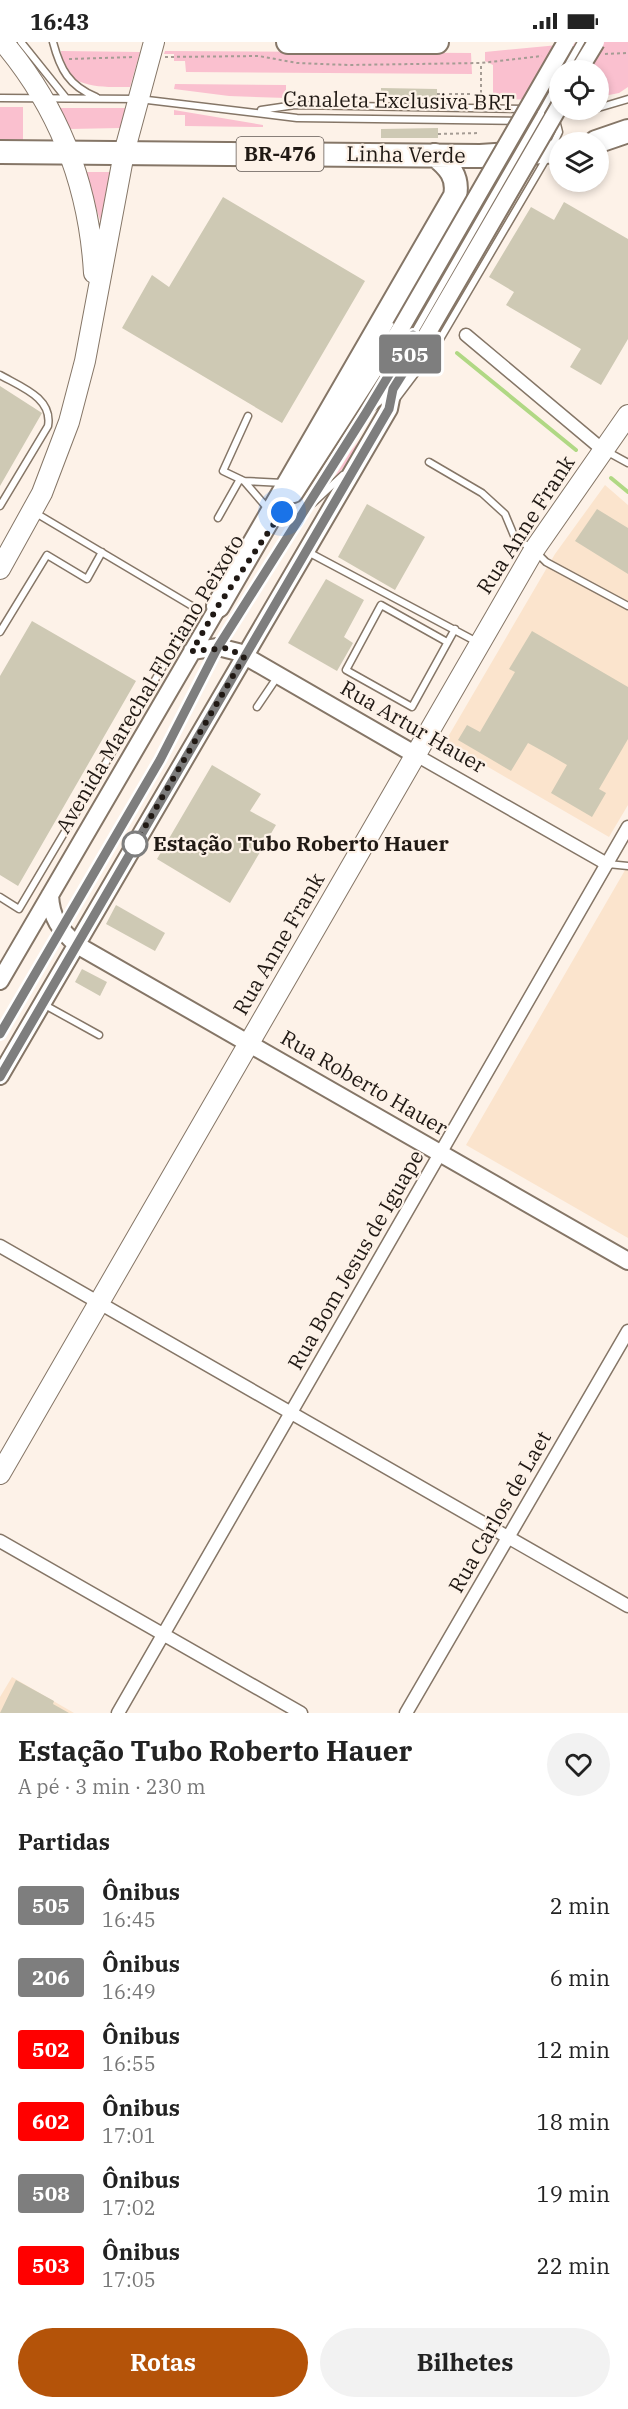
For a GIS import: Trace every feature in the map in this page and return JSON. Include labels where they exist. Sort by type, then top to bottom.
[{"type":"highway","points":[[288,42],[437,42]]},
{"type":"highway","points":[[609,138],[628,131]]},
{"type":"highway","points":[[218,606],[455,196],[455,176],[437,144]]},
{"type":"highway","name":"Linha Verde","points":[[0,152],[124,153],[437,144],[549,151]]},
{"type":"main road","points":[[3,42],[42,98],[69,152],[89,219],[95,303]]},
{"type":"main road","points":[[0,569],[33,511],[69,422],[124,153],[154,42]]},
{"type":"main road","name":"Rua Anne Frank","points":[[0,1473],[534,550],[628,415]]},
{"type":"street","name":"Avenida Marechal Floriano Peixoto","points":[[0,1076],[389,409],[393,389],[415,365],[412,334],[566,42]]},
{"type":"street","points":[[585,60],[596,42]]},
{"type":"street","name":"Avenida Marechal Floriano Peixoto","points":[[0,981],[218,606],[379,363],[412,334],[549,117]]},
{"type":"street","points":[[466,335],[603,450]]},
{"type":"street","points":[[344,387],[379,363]]},
{"type":"street","name":"Rua Artur Hauer","points":[[192,651],[218,647],[228,648],[607,864]]},
{"type":"street","name":"Rua Bom Jesus de Iguape","points":[[118,1713],[628,827]]},
{"type":"street","points":[[50,895],[52,914],[61,930]]},
{"type":"street","name":"Rua Roberto Hauer","points":[[61,930],[77,945],[628,1261]]},
{"type":"street","points":[[0,1246],[628,1606]]},
{"type":"street","name":"Rua Carlos de Laet","points":[[406,1713],[628,1331]]},
{"type":"street","points":[[0,1541],[301,1713]]},
{"type":"lane","points":[[21,42],[66,98]]},
{"type":"lane","points":[[53,42],[62,71],[72,83],[99,99]]},
{"type":"lane","points":[[571,60],[581,42]]},
{"type":"lane","name":"Canaleta Exclusiva BRT","points":[[0,98],[139,99],[255,111],[297,118],[526,121],[549,111]]},
{"type":"lane","name":"Canaleta Exclusiva BRT","points":[[0,1034],[160,760],[218,647],[366,413],[549,99]]},
{"type":"lane","points":[[609,105],[628,99]]},
{"type":"lane","name":"Canaleta Exclusiva BRT","points":[[255,111],[295,105],[530,109],[541,113]]},
{"type":"lane","points":[[389,409],[415,365],[441,338],[549,159]]},
{"type":"lane","points":[[0,375],[37,397],[46,405],[50,415],[48,426],[0,506]]},
{"type":"lane","name":"Canaleta Exclusiva BRT","points":[[366,413],[393,389]]},
{"type":"lane","points":[[248,416],[223,471],[242,480],[288,484]]},
{"type":"lane","points":[[603,450],[628,463]]},
{"type":"lane","name":"Canaleta Exclusiva BRT","points":[[306,509],[357,462]]},
{"type":"lane","points":[[429,462],[482,494],[505,513],[515,538],[534,550],[546,562],[628,606]]},
{"type":"lane","points":[[242,480],[272,512]]},
{"type":"lane","points":[[218,518],[242,480]]},
{"type":"lane","points":[[0,897],[19,909],[197,609],[33,511]]},
{"type":"lane","points":[[306,551],[480,643]]},
{"type":"lane","points":[[0,632],[47,555],[87,579],[102,552]]},
{"type":"lane","points":[[447,642],[381,605],[346,670],[412,707],[455,629]]},
{"type":"lane","points":[[257,707],[278,676]]},
{"type":"lane","points":[[607,864],[628,866]]},
{"type":"lane","points":[[42,1004],[99,1035]]},
{"type":"path","points":[[168,57],[259,56],[297,63],[348,65],[481,63],[481,94],[437,94]]},
{"type":"path","points":[[69,59],[140,57]]},
{"type":"path","points":[[437,144],[480,133]]},
{"type":"shaded area","points":[[590,42],[628,42],[628,87],[619,93],[609,95],[609,60],[549,60],[549,100],[493,99],[493,65],[485,61],[485,52]]},
{"type":"shaded area","points":[[61,51],[140,52],[130,87],[119,87],[96,86],[76,80],[63,64]]},
{"type":"shaded area","points":[[165,51],[471,53],[472,74],[186,72],[185,61],[174,61],[174,54],[164,54]]},
{"type":"shaded area","points":[[175,84],[286,85],[286,98],[229,96],[174,89]]},
{"type":"shaded area","points":[[0,107],[23,107],[23,143],[0,143]]},
{"type":"shaded area","points":[[59,108],[125,108],[121,128],[69,129]]},
{"type":"shaded area","points":[[174,110],[263,125],[263,127],[185,126],[185,115],[174,115]]},
{"type":"shaded area","points":[[85,172],[112,172],[102,227]]},
{"type":"shaded area","points":[[372,424],[355,455],[334,478],[351,451]]},
{"type":"shaded area","points":[[605,485],[628,505],[628,805],[609,837],[445,742],[555,554]]},
{"type":"shaded area","points":[[628,865],[628,1238],[466,1145]]},
{"type":"shaded area","points":[[12,1677],[74,1713],[0,1713],[0,1697]]},
{"type":"building","points":[[381,88],[437,89],[437,98],[381,97]]},
{"type":"building","points":[[438,128],[438,138],[381,138],[381,129]]},
{"type":"building","points":[[223,197],[365,281],[282,423],[122,328],[152,275],[169,287]]},
{"type":"building","points":[[564,202],[628,239],[628,339],[601,385],[570,367],[581,349],[506,305],[514,292],[489,277],[531,207],[554,220]]},
{"type":"building","points":[[0,386],[42,413],[0,486]]},
{"type":"building","points":[[367,504],[425,537],[395,590],[338,557]]},
{"type":"building","points":[[597,509],[628,528],[628,574],[575,541]]},
{"type":"building","points":[[326,579],[364,600],[344,637],[353,643],[337,671],[288,643]]},
{"type":"building","points":[[32,621],[136,681],[18,886],[0,875],[0,676]]},
{"type":"building","points":[[532,631],[628,687],[628,739],[599,789],[606,793],[592,817],[551,793],[567,765],[548,754],[528,743],[511,771],[458,740],[467,725],[480,732],[515,672],[509,669]]},
{"type":"building","points":[[212,765],[261,794],[250,811],[276,825],[230,903],[157,859]]},
{"type":"building","points":[[116,905],[165,933],[155,951],[106,924]]},
{"type":"building","points":[[82,969],[107,982],[100,996],[75,982]]},
{"type":"building","points":[[16,1680],[54,1701],[53,1704],[69,1713],[0,1713]]},
{"type":"waterway","points":[[457,353],[576,450]]},
{"type":"waterway","points":[[611,478],[628,492]]},
{"type":"bus line","name":"505","points":[[0,1034],[160,760],[218,647],[413,335],[408,365],[393,389],[389,409],[0,1077]]},
{"type":"place","name":"Estação Tubo Roberto Hauer","points":[[135,844]]},
{"type":"route","points":[[135,844],[134,846],[244,657],[228,648],[218,647],[192,651],[218,606],[282,512]]}]
